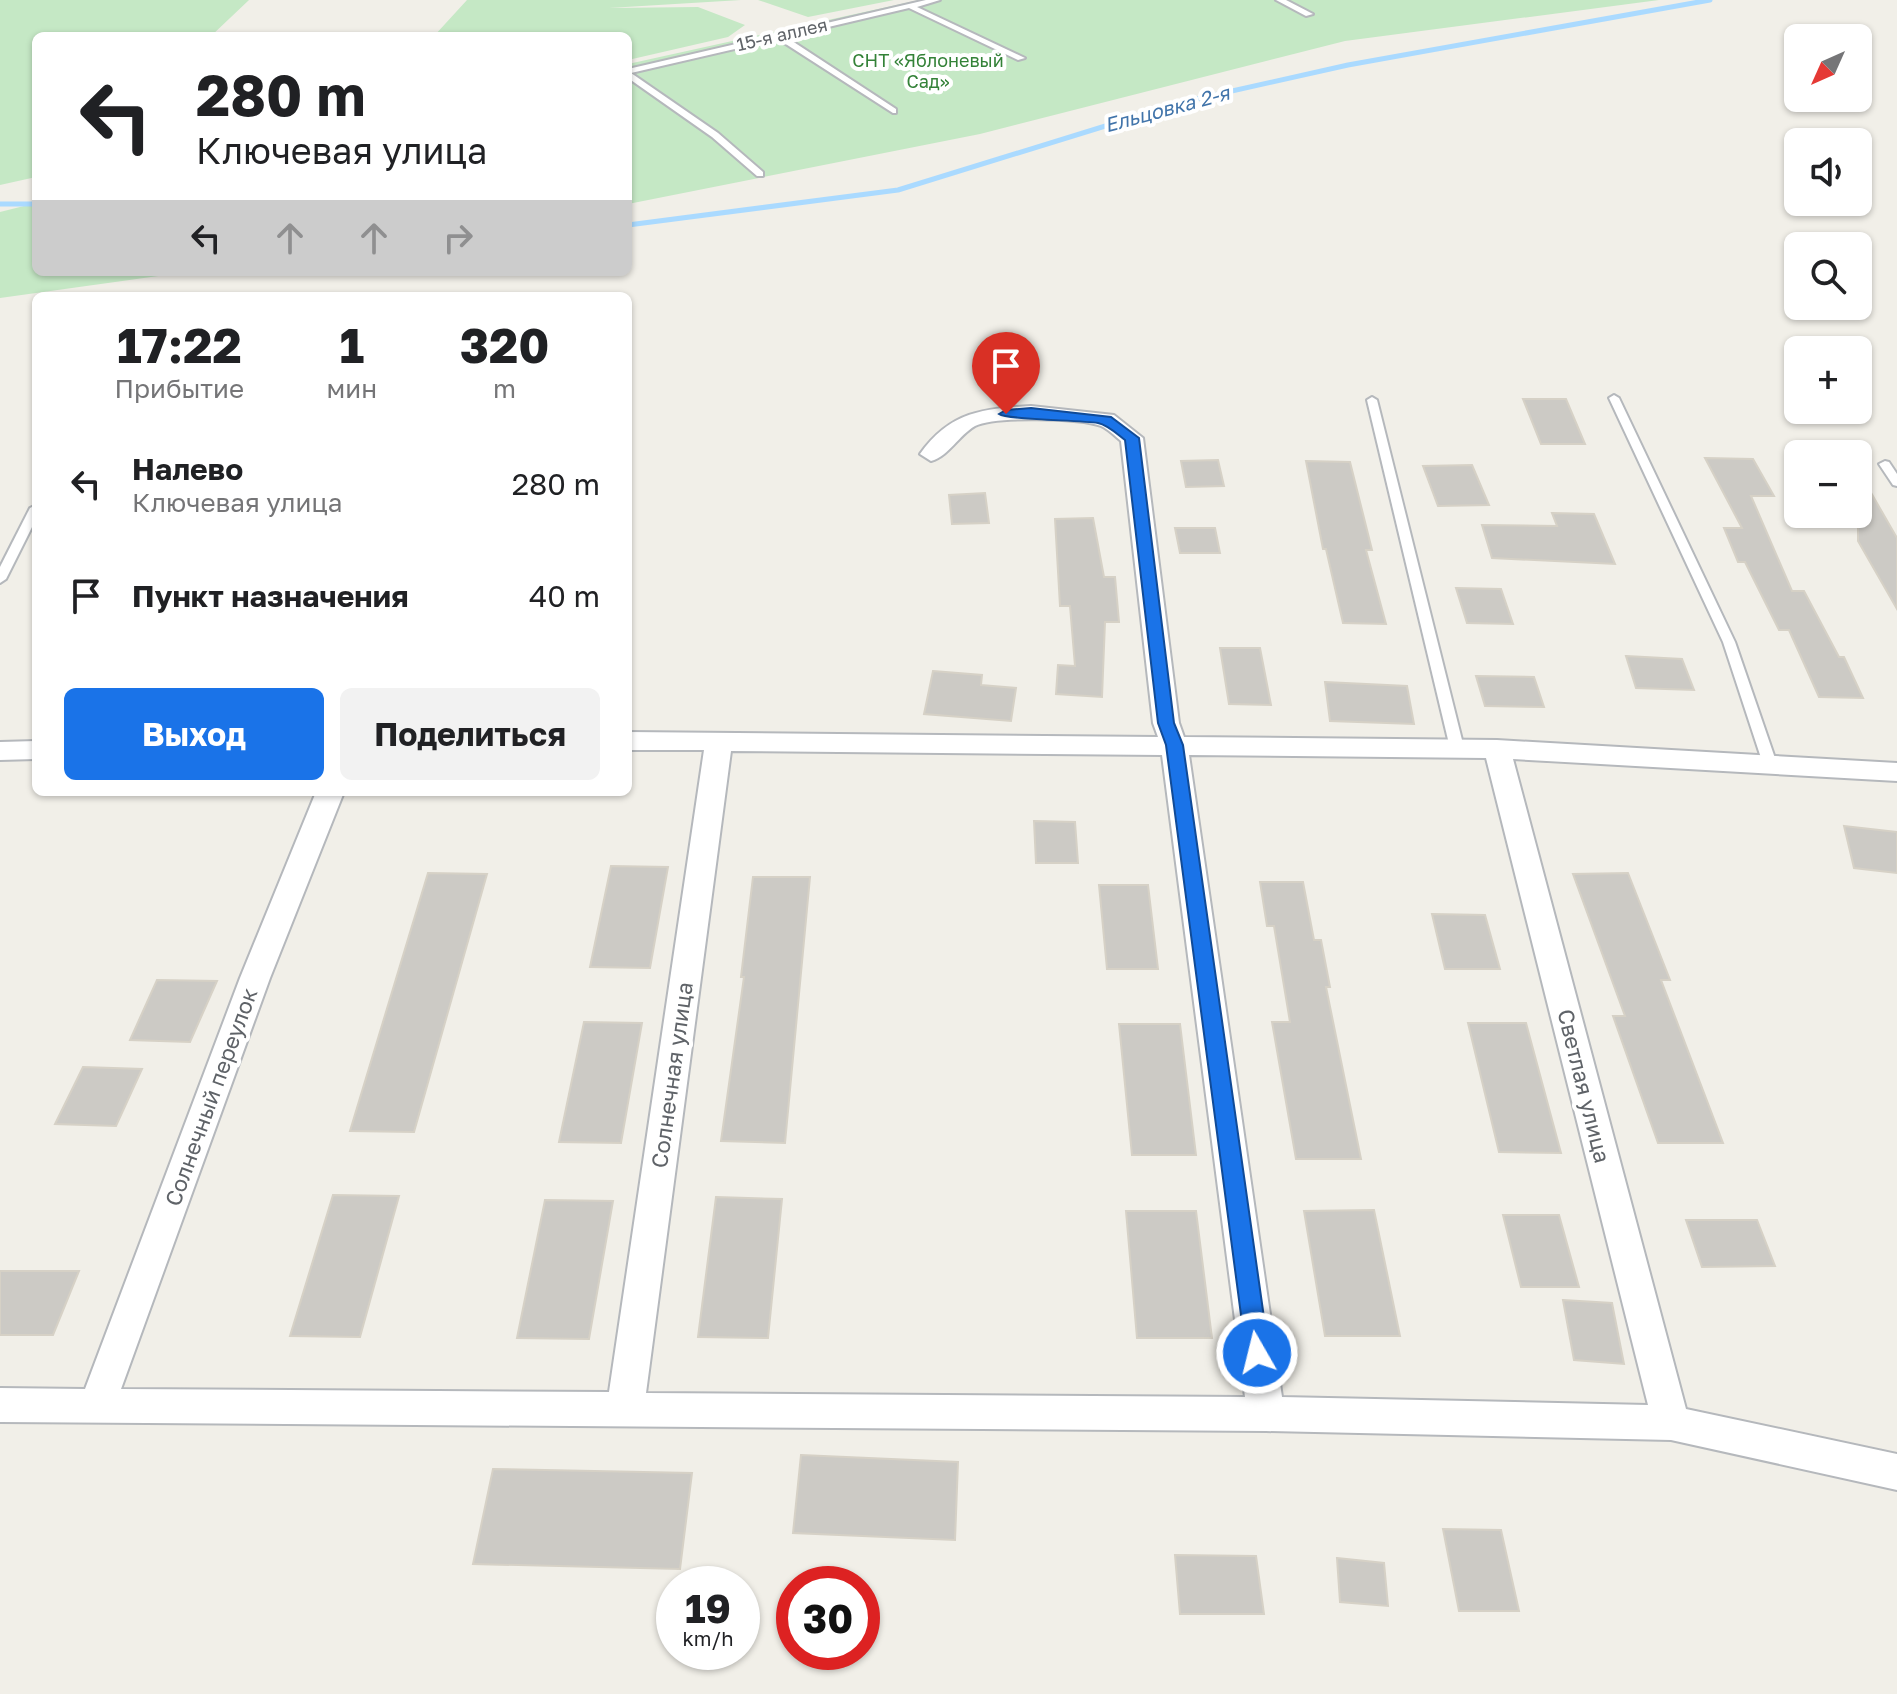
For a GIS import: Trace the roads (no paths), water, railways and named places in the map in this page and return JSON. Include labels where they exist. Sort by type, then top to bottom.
[{"type":"street","points":[[931,454],[965,423],[980,416],[1031,412],[1106,420],[1132,438],[1166,723],[1174,745],[1266,1414]]},
{"type":"street","name":"Солнечная улица","points":[[625,1410],[719,740]]},
{"type":"street","points":[[632,741],[1457,748],[1897,772]]},
{"type":"street","name":"Светлая улица","points":[[1497,749],[1671,1423]]},
{"type":"street","points":[[0,751],[32,750]]},
{"type":"street","name":"Солнечный переулок","points":[[97,1405],[255,978],[328,796]]},
{"type":"street","points":[[0,1405],[1266,1414],[1671,1423],[1897,1472]]},
{"type":"lane","name":"15-я аллея","points":[[632,72],[936,0]]},
{"type":"lane","points":[[1280,0],[1309,14]]},
{"type":"lane","points":[[910,6],[1021,58]]},
{"type":"lane","points":[[779,36],[893,111]]},
{"type":"lane","points":[[632,76],[715,135],[760,174]]},
{"type":"lane","points":[[1614,398],[1729,642],[1771,767]]},
{"type":"lane","points":[[1372,400],[1457,748]]},
{"type":"lane","points":[[1885,464],[1897,483]]},
{"type":"lane","points":[[0,579],[30,531]]},
{"type":"waterway","name":"Ельцовка 2-я","points":[[632,224],[898,190],[1183,102],[1348,65],[1710,0]]},
{"type":"waterway","name":"Ельцовка 2-я","points":[[0,204],[32,204]]},
{"type":"park label","name":"СНТ «Яблоневый Сад»","points":[[928,71]]}]
